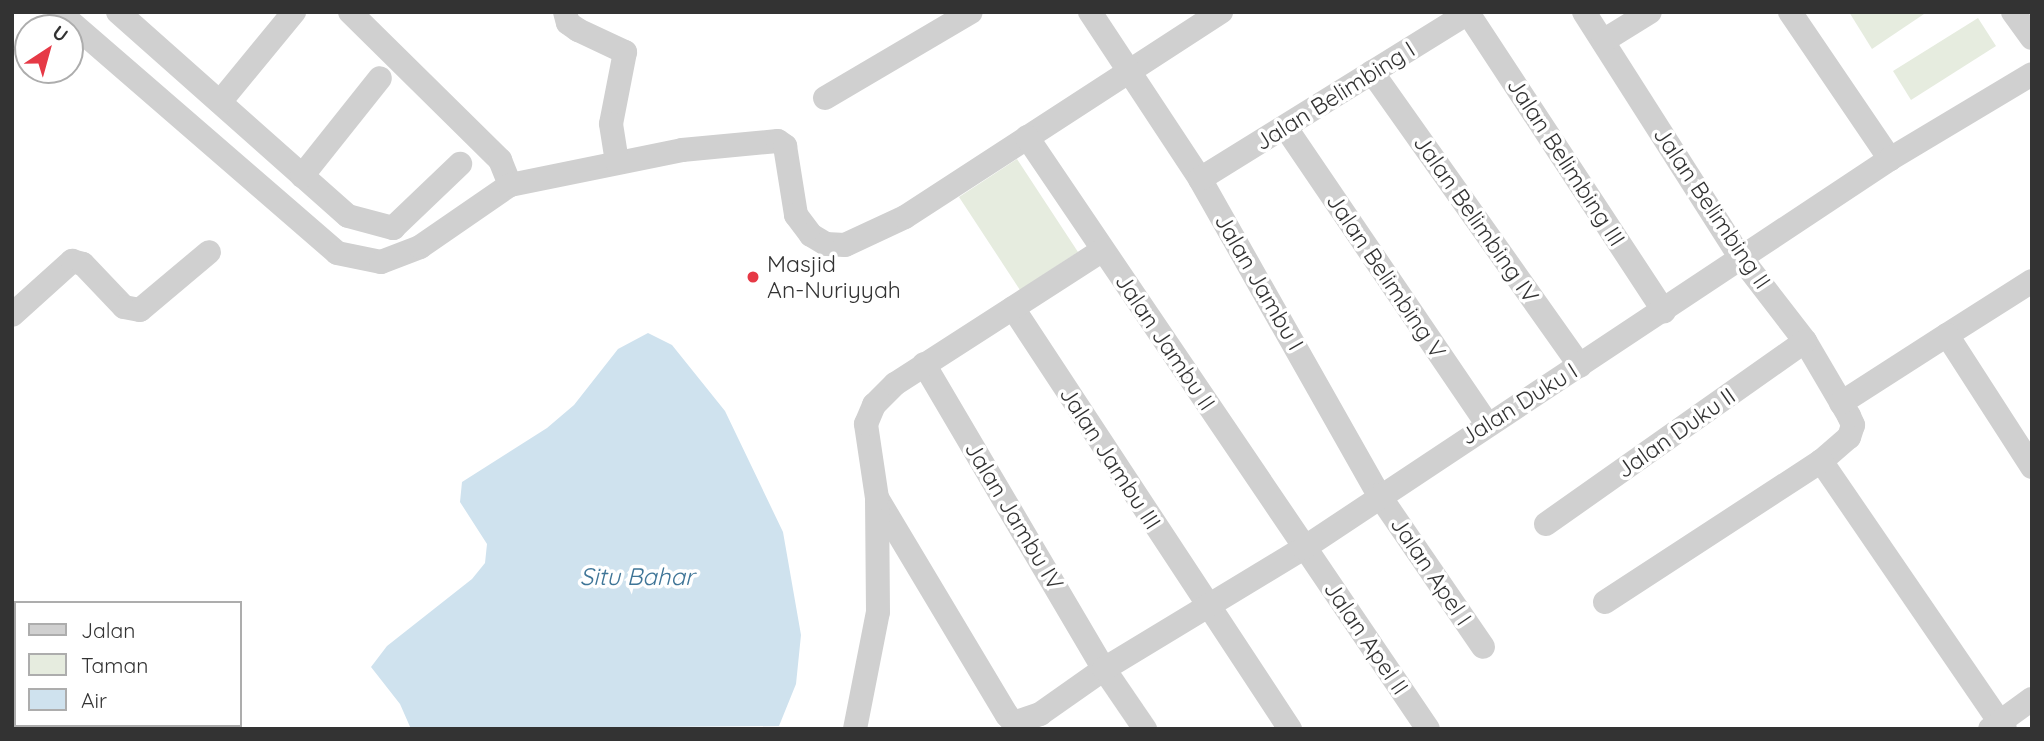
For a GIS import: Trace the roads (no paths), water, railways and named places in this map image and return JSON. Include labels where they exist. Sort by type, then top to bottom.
[{"type":"street","points":[[59,12],[337,253],[382,262],[420,247],[510,185],[682,150],[778,141],[785,146],[796,215],[819,240],[845,245],[905,217],[1027,137],[1131,74],[1221,12]]},
{"type":"street","points":[[118,12],[348,216],[393,228],[460,164]]},
{"type":"street","points":[[220,102],[294,12]]},
{"type":"street","points":[[350,12],[500,160],[510,185]]},
{"type":"street","points":[[565,12],[568,23],[615,46],[626,56],[611,124],[614,163]]},
{"type":"street","name":"Jalan Jambu I","points":[[1090,12],[1200,179],[1379,495]]},
{"type":"street","name":"Jalan Belimbing I","points":[[1200,179],[1469,12]]},
{"type":"street","name":"Jalan Belimbing III","points":[[1469,12],[1664,311]]},
{"type":"street","name":"Jalan Belimbing II","points":[[1584,12],[1741,258],[1805,341],[1853,425],[1849,437],[1821,461],[1605,601]]},
{"type":"street","points":[[1603,41],[1650,12]]},
{"type":"street","points":[[1790,12],[1890,159]]},
{"type":"street","points":[[2013,12],[2032,38]]},
{"type":"street","points":[[825,98],[965,13]]},
{"type":"street","name":"Jalan Belimbing IV","points":[[1372,72],[1580,366]]},
{"type":"street","name":"Jalan Duku I","points":[[1013,722],[1044,713],[1104,669],[1304,548],[1379,495],[1664,311],[1890,159],[2032,74]]},
{"type":"street","points":[[302,176],[380,78]]},
{"type":"street","name":"Jalan Belimbing V","points":[[1286,128],[1487,424]]},
{"type":"street","name":"Jalan Jambu II","points":[[1027,137],[1304,548]]},
{"type":"street","points":[[855,729],[878,612],[877,498],[866,424],[874,405],[888,391],[925,364],[1103,250]]},
{"type":"street","points":[[12,315],[72,261],[83,264],[124,307],[140,310],[209,252]]},
{"type":"street","points":[[1841,403],[2032,281]]},
{"type":"street","name":"Jalan Jambu III","points":[[1013,308],[1290,729]]},
{"type":"street","points":[[1947,335],[2032,467]]},
{"type":"street","name":"Jalan Duku II","points":[[1546,524],[1805,341]]},
{"type":"street","name":"Jalan Jambu IV","points":[[925,364],[1104,669],[1145,729]]},
{"type":"street","points":[[1821,461],[1998,726],[2032,699]]},
{"type":"street","name":"Jalan Apel I","points":[[1379,495],[1483,647]]},
{"type":"street","points":[[877,498],[1013,722]]},
{"type":"street","name":"Jalan Apel II","points":[[1304,548],[1428,729]]},
{"type":"water","name":"Situ Bahar","points":[[648,333],[672,345],[725,411],[783,532],[801,635],[796,684],[779,726],[411,729],[400,704],[371,667],[387,646],[472,579],[485,563],[487,544],[460,502],[462,482],[547,428],[574,405],[618,349]]},
{"type":"place","name":"Masjid An-Nuriyyah","points":[[753,277]]}]
